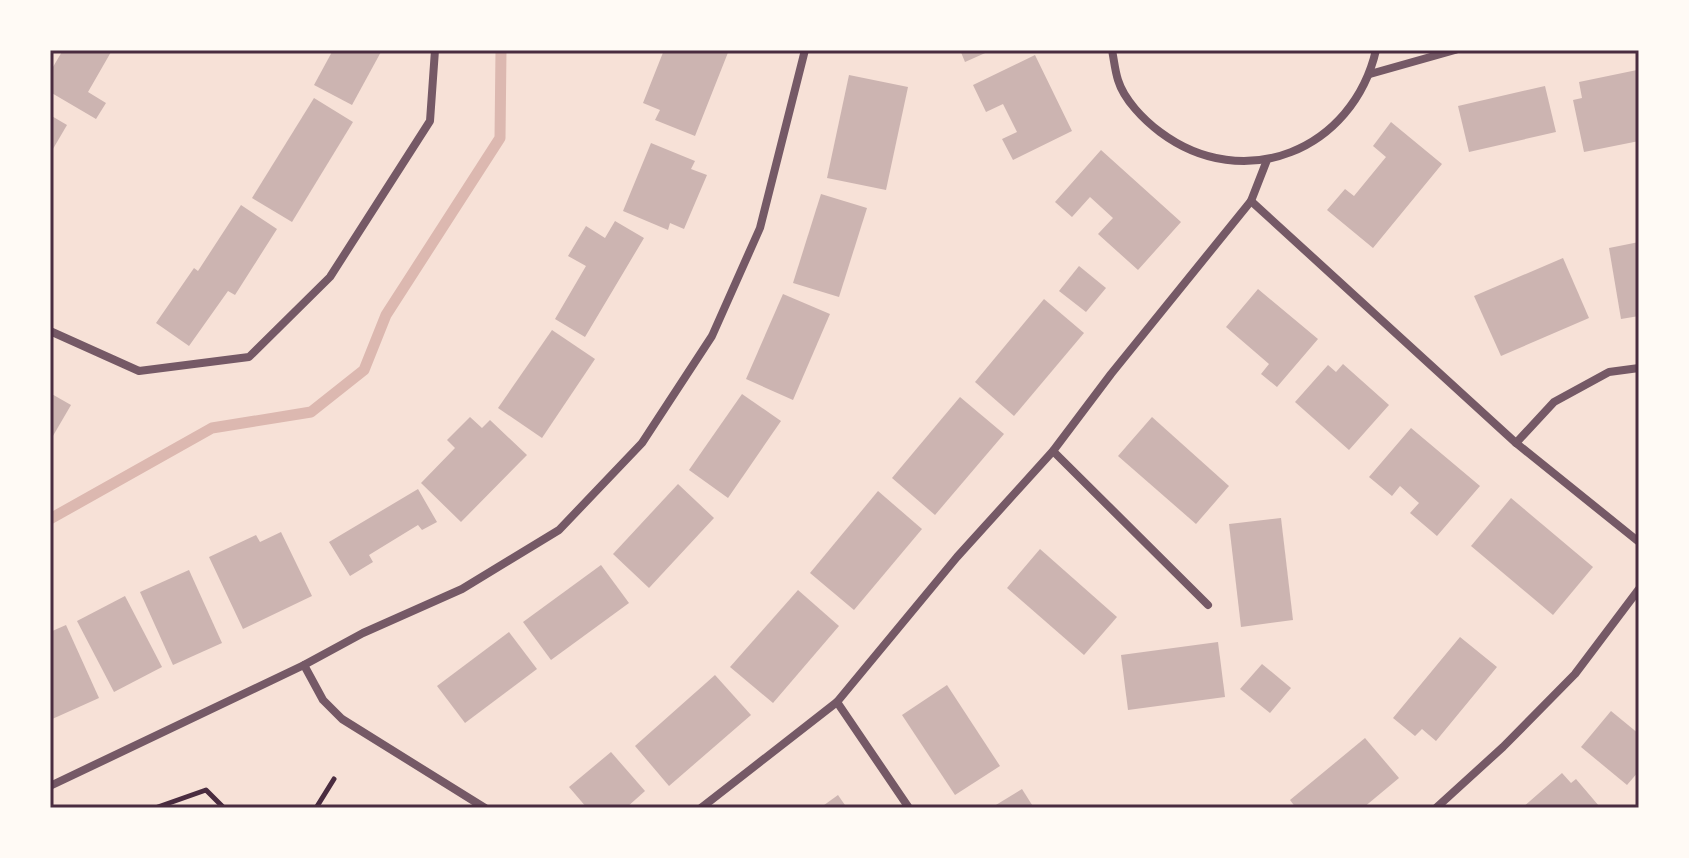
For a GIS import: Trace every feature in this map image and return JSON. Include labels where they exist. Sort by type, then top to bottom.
[{"type":"street","points":[[50,331],[139,371],[249,357],[330,277],[430,121],[435,50]]},
{"type":"street","points":[[50,786],[304,665],[363,633],[462,589],[559,530],[642,443],[712,336],[760,228],[805,50]]},
{"type":"street","points":[[1112,50],[1119,83],[1144,120],[1180,147],[1222,161],[1267,160],[1311,144],[1347,114],[1370,74],[1376,50]]},
{"type":"street","points":[[1370,74],[1455,50]]},
{"type":"street","points":[[701,808],[837,702],[957,557],[1053,451],[1251,201],[1267,160]]},
{"type":"street","points":[[1251,201],[1516,443],[1639,542]]},
{"type":"street","points":[[1516,443],[1554,402],[1609,372],[1639,368]]},
{"type":"street","points":[[1053,451],[1208,605]]},
{"type":"street","points":[[1436,808],[1503,747],[1575,674],[1639,589]]},
{"type":"street","points":[[304,665],[323,700],[342,719],[485,808]]},
{"type":"street","points":[[837,702],[909,808]]},
{"type":"path","points":[[316,808],[334,779]]},
{"type":"path","points":[[155,808],[206,790],[224,808]]},
{"type":"building","points":[[63,50],[111,52],[88,92],[106,103],[96,119],[50,92],[50,72]]},
{"type":"building","points":[[333,50],[382,50],[352,105],[314,85]]},
{"type":"building","points":[[664,50],[729,50],[695,136],[655,120],[660,110],[643,103]]},
{"type":"building","points":[[960,50],[992,50],[965,62]]},
{"type":"building","points":[[1035,55],[1072,131],[1013,160],[1002,139],[1017,132],[1003,104],[986,112],[973,85]]},
{"type":"building","points":[[1637,70],[1639,141],[1584,152],[1573,100],[1582,98],[1579,82]]},
{"type":"building","points":[[849,75],[908,87],[886,190],[827,178]]},
{"type":"building","points":[[1545,86],[1556,132],[1469,152],[1458,106]]},
{"type":"building","points":[[314,98],[353,122],[292,222],[252,198]]},
{"type":"building","points":[[50,115],[67,125],[50,154]]},
{"type":"building","points":[[1391,122],[1442,164],[1373,248],[1327,210],[1345,189],[1354,196],[1386,157],[1373,146]]},
{"type":"building","points":[[651,143],[695,161],[691,169],[707,175],[684,229],[670,223],[668,230],[623,211]]},
{"type":"building","points":[[1101,150],[1181,222],[1138,270],[1098,234],[1113,218],[1090,197],[1072,217],[1055,202]]},
{"type":"building","points":[[821,194],[867,208],[839,297],[793,283]]},
{"type":"building","points":[[241,205],[277,229],[235,295],[228,291],[189,346],[156,323],[194,268],[198,271]]},
{"type":"building","points":[[615,221],[644,238],[585,337],[555,319],[586,266],[568,256],[586,226],[605,238]]},
{"type":"building","points":[[1639,242],[1639,316],[1621,319],[1609,248]]},
{"type":"building","points":[[1563,258],[1589,318],[1501,356],[1474,296]]},
{"type":"building","points":[[1079,266],[1106,288],[1086,312],[1059,291]]},
{"type":"building","points":[[1258,289],[1318,339],[1277,387],[1261,374],[1269,364],[1226,327]]},
{"type":"building","points":[[783,294],[830,314],[793,400],[746,379]]},
{"type":"building","points":[[1044,299],[1084,333],[1014,416],[975,382]]},
{"type":"building","points":[[552,330],[595,359],[542,438],[498,408]]},
{"type":"building","points":[[1343,364],[1389,405],[1349,450],[1295,402],[1328,365],[1336,372]]},
{"type":"building","points":[[50,393],[71,405],[50,441]]},
{"type":"building","points":[[742,394],[781,421],[728,498],[689,470]]},
{"type":"building","points":[[960,397],[1004,434],[935,515],[892,478]]},
{"type":"building","points":[[470,417],[482,428],[490,420],[527,455],[461,522],[421,483],[455,448],[447,440]]},
{"type":"building","points":[[1152,417],[1229,486],[1196,524],[1118,456]]},
{"type":"building","points":[[1411,428],[1480,486],[1437,536],[1410,513],[1419,503],[1400,486],[1392,496],[1369,477]]},
{"type":"building","points":[[678,484],[714,518],[649,588],[613,554]]},
{"type":"building","points":[[418,489],[437,522],[422,530],[418,525],[369,555],[373,562],[350,576],[329,542]]},
{"type":"building","points":[[878,491],[922,529],[854,610],[810,573]]},
{"type":"building","points":[[1511,498],[1593,567],[1553,615],[1471,546]]},
{"type":"building","points":[[1281,518],[1293,620],[1241,627],[1229,524]]},
{"type":"building","points":[[281,532],[312,596],[243,629],[209,557],[256,535],[260,542]]},
{"type":"building","points":[[1040,549],[1117,617],[1084,655],[1007,588]]},
{"type":"building","points":[[601,565],[629,603],[551,660],[523,622]]},
{"type":"building","points":[[189,570],[222,643],[173,665],[140,592]]},
{"type":"building","points":[[798,590],[839,626],[773,703],[730,667]]},
{"type":"building","points":[[125,596],[162,667],[114,692],[77,621]]},
{"type":"building","points":[[66,625],[99,698],[50,720],[50,632]]},
{"type":"building","points":[[509,632],[537,669],[465,723],[437,686]]},
{"type":"building","points":[[1460,637],[1497,667],[1436,741],[1422,729],[1415,736],[1393,718]]},
{"type":"building","points":[[1218,642],[1225,697],[1128,710],[1121,655]]},
{"type":"building","points":[[1262,664],[1291,688],[1270,713],[1240,689]]},
{"type":"building","points":[[715,675],[751,715],[669,786],[635,746]]},
{"type":"building","points":[[947,685],[1000,766],[955,795],[902,715]]},
{"type":"building","points":[[1611,711],[1639,734],[1639,771],[1627,785],[1581,747]]},
{"type":"building","points":[[1365,738],[1399,778],[1363,808],[1296,808],[1290,800]]},
{"type":"building","points":[[611,752],[645,791],[626,808],[587,808],[569,787]]},
{"type":"building","points":[[1562,773],[1571,783],[1576,779],[1599,806],[1522,808]]},
{"type":"building","points":[[1022,789],[1034,808],[991,808]]},
{"type":"building","points":[[838,795],[847,808],[820,808]]},
{"type":"waterway","points":[[50,519],[212,428],[311,412],[364,370],[386,315],[500,138],[501,50]]}]
